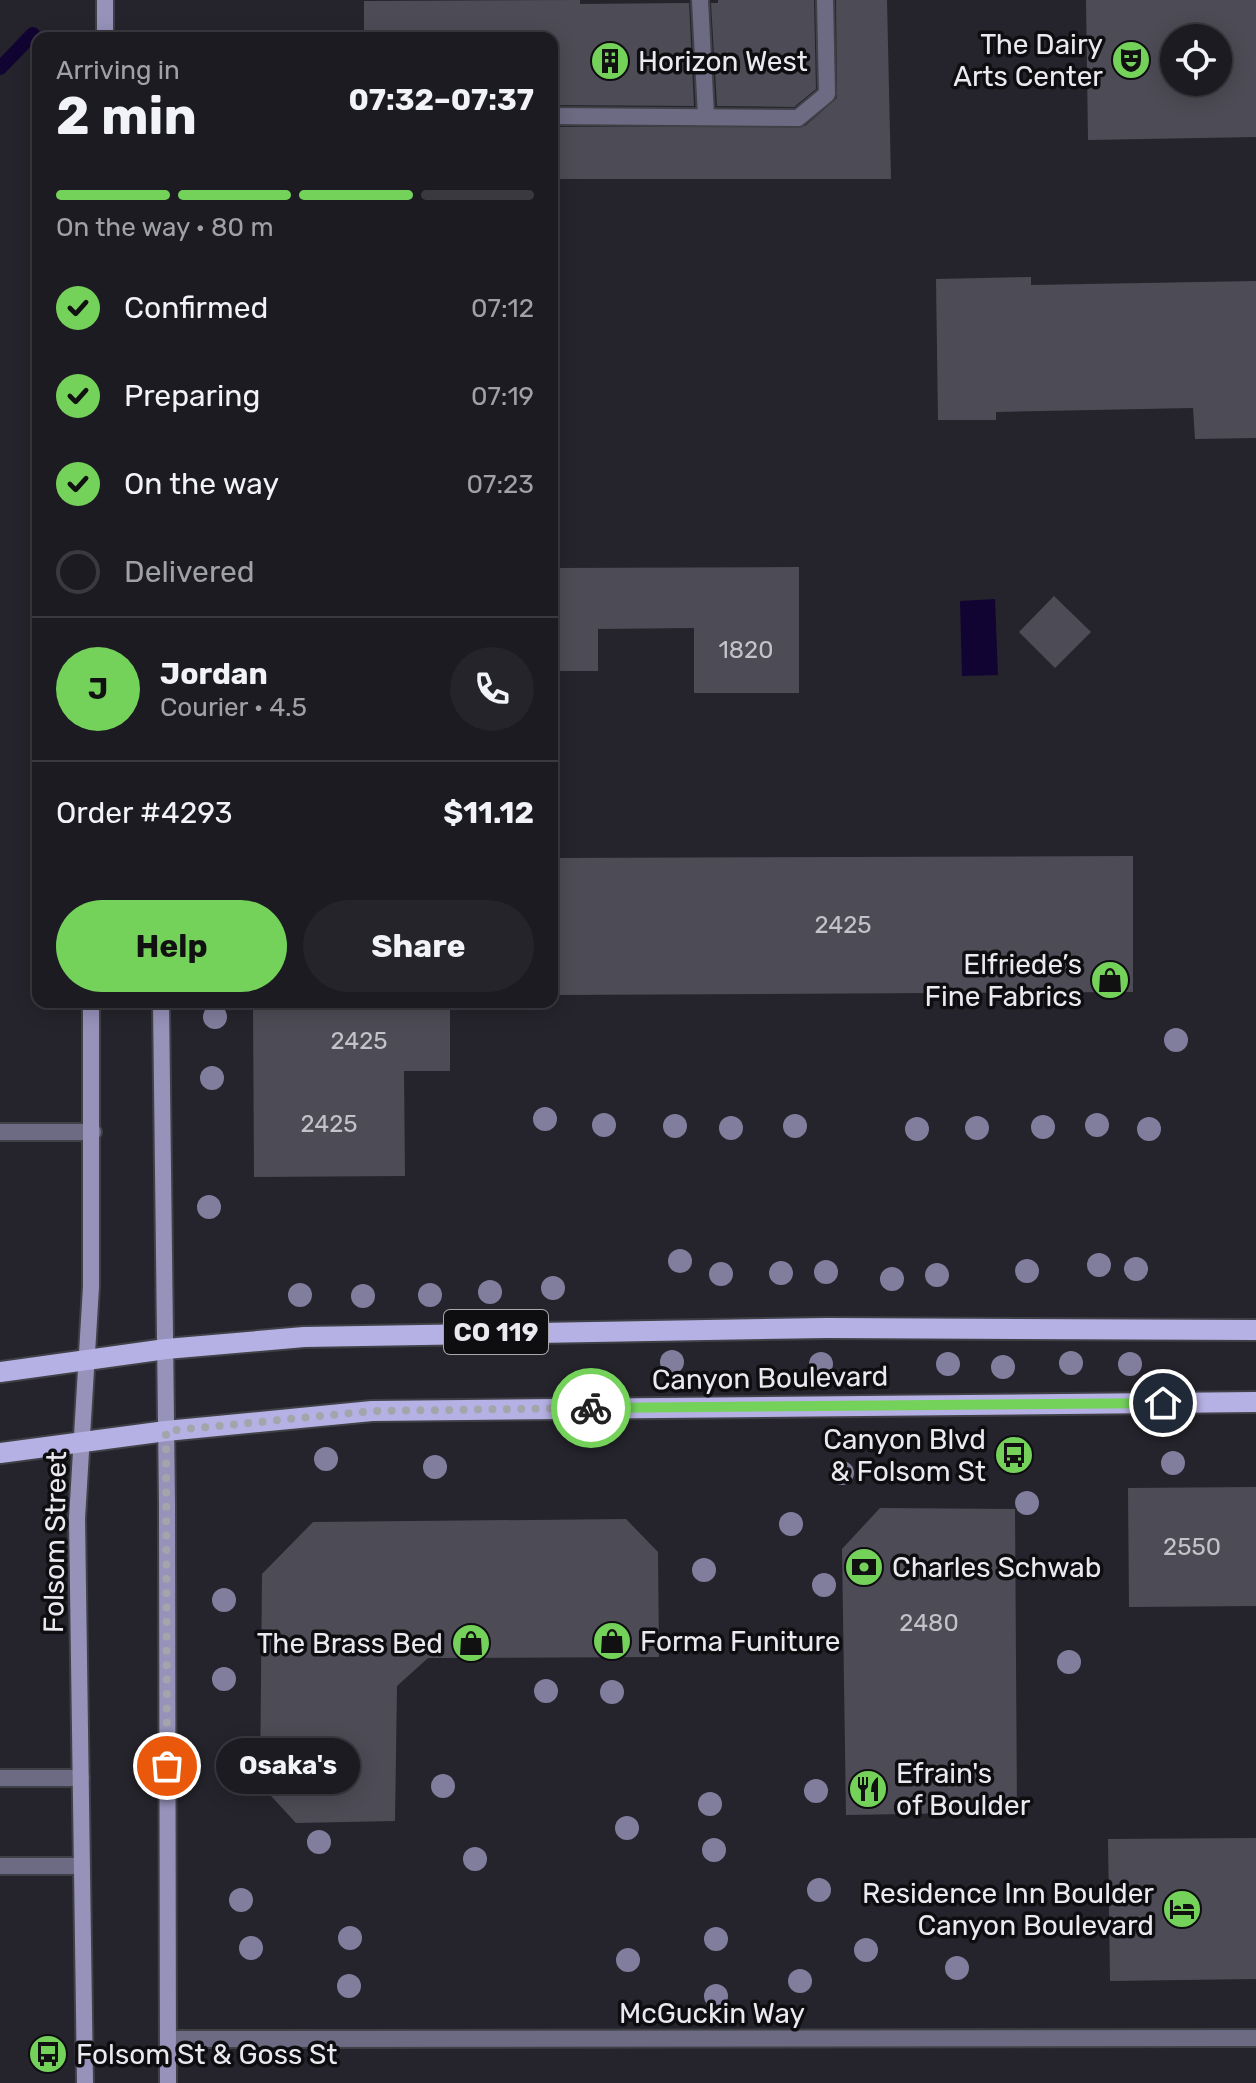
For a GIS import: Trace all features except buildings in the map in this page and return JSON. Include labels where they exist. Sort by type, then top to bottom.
[{"type":"main road","points":[[105,0],[105,32]]},
{"type":"main road","name":"Folsom Street","points":[[85,2083],[77,1518],[88,1360],[93,1132],[91,1008]]},
{"type":"main road","points":[[161,1008],[166,1349],[168,2083]]},
{"type":"main road","name":"Canyon Boulevard","points":[[0,1372],[166,1349],[304,1337],[631,1329],[1256,1330]]},
{"type":"main road","name":"Canyon Boulevard","points":[[0,1453],[166,1431],[372,1411],[1256,1402]]},
{"type":"street","points":[[700,0],[706,116]]},
{"type":"street","points":[[558,116],[798,118],[827,94],[825,0]]},
{"type":"street","points":[[0,1132],[93,1132]]},
{"type":"street","points":[[0,1778],[81,1778]]},
{"type":"street","points":[[0,1866],[81,1866]]},
{"type":"street","name":"McGuckin Way","points":[[168,2039],[1256,2038]]},
{"type":"shaded area","points":[[995,599],[998,675],[962,676],[960,601]]},
{"type":"waterway","points":[[0,68],[32,35]]},
{"type":"way so far","points":[[167,1766],[166,1431],[372,1411],[591,1408]]},
{"type":"place","name":"The Dairy Arts Center","points":[[1131,60]]},
{"type":"place","name":"Horizon West","points":[[610,61]]},
{"type":"place","name":"Elfriede’s Fine Fabrics","points":[[1110,980]]},
{"type":"place","name":"Canyon Blvd & Folsom St","points":[[1014,1455]]},
{"type":"place","name":"Charles Schwab","points":[[864,1567]]},
{"type":"place","name":"Forma Funiture","points":[[612,1641]]},
{"type":"place","name":"The Brass Bed","points":[[471,1643]]},
{"type":"place","name":"Osaka's","points":[[167,1766]]},
{"type":"place","name":"Efrain's of Boulder","points":[[868,1789]]},
{"type":"place","name":"Residence Inn Boulder Canyon Boulevard","points":[[1182,1909]]},
{"type":"place","name":"Folsom St & Goss St","points":[[48,2054]]},
{"type":"route","points":[[591,1408],[1163,1403]]}]
